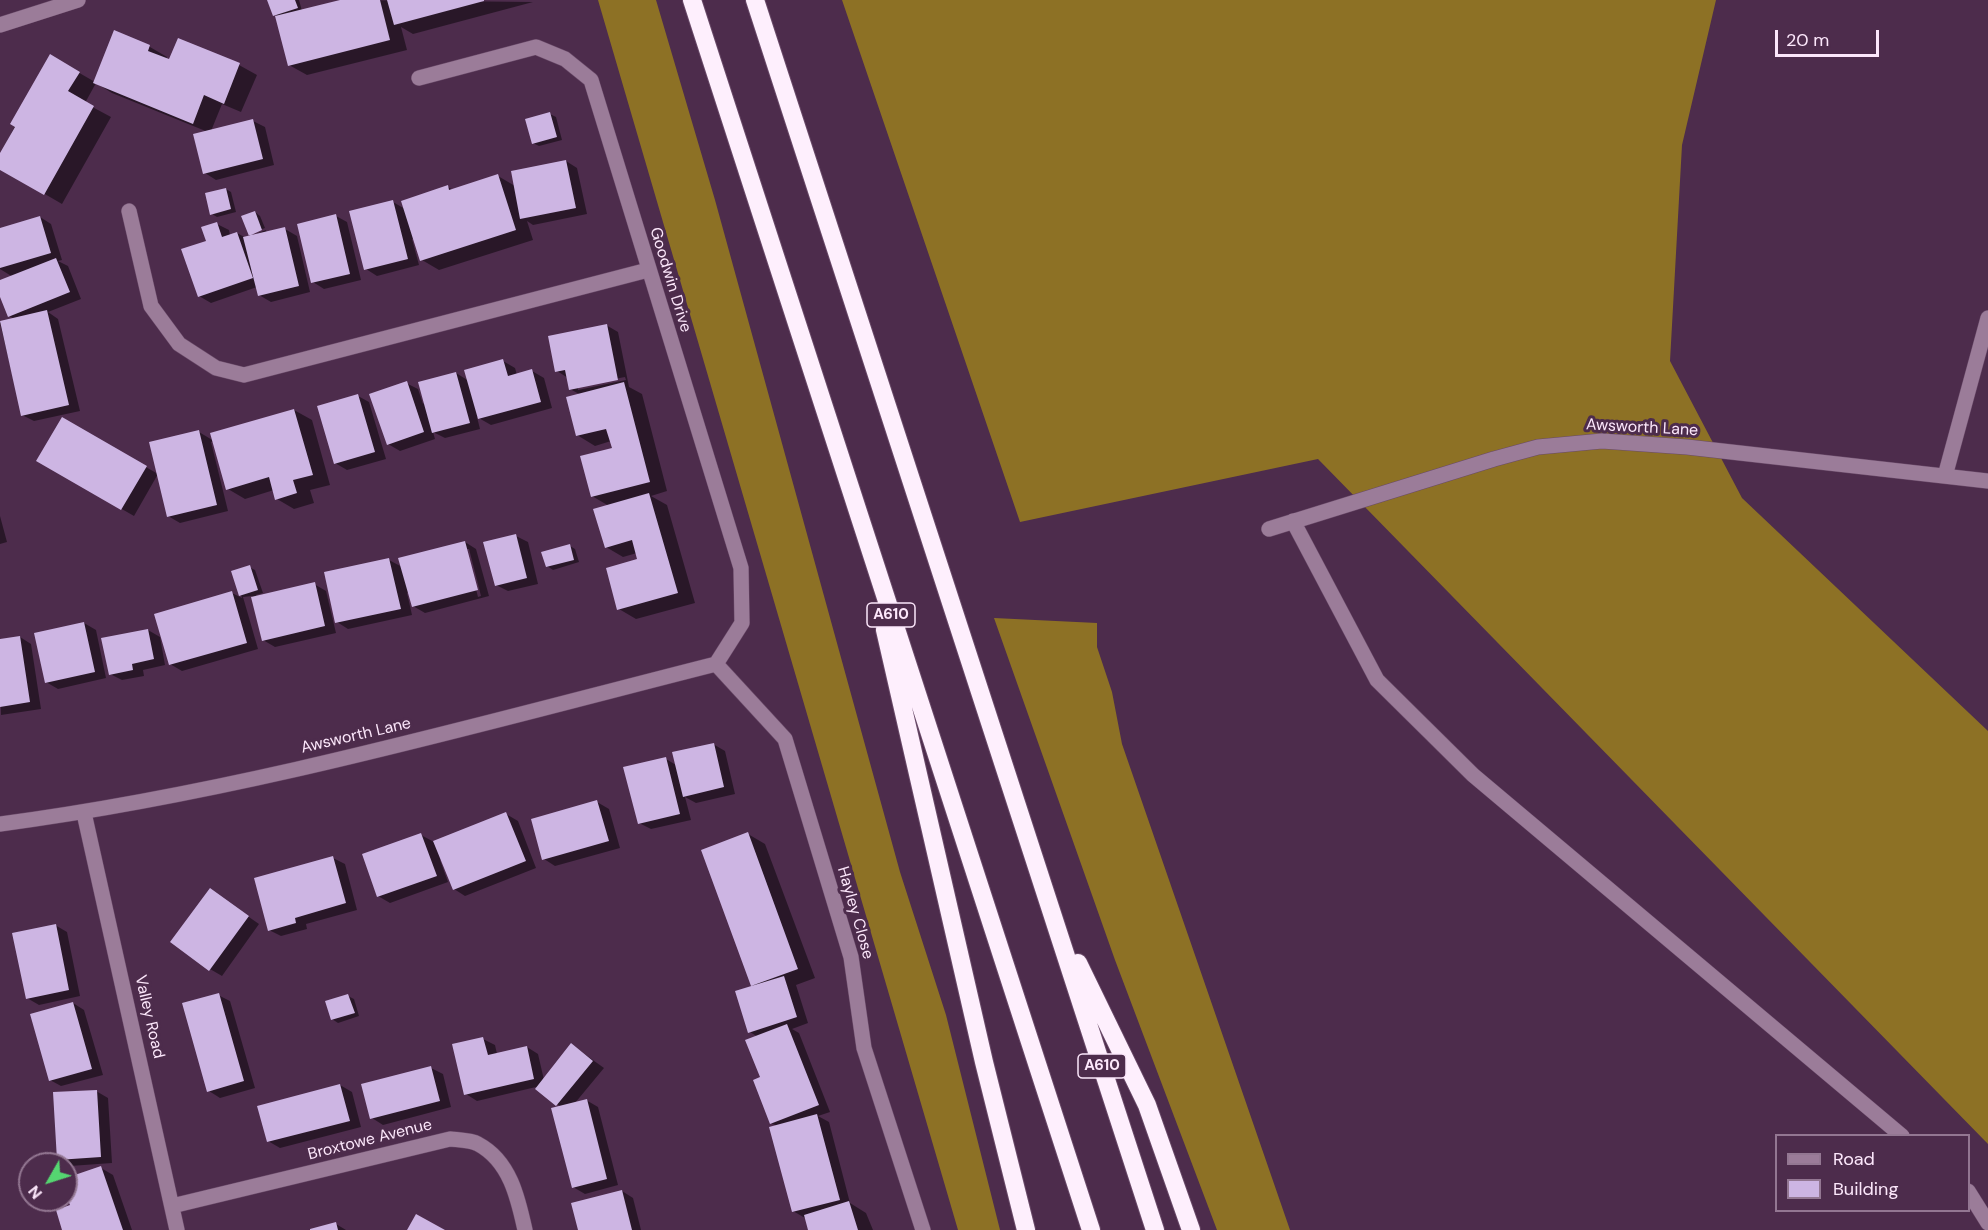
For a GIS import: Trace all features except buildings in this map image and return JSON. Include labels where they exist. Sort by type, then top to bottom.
[{"type":"highway","name":"A610","points":[[692,0],[1091,1230]]},
{"type":"highway","name":"A610","points":[[755,0],[1155,1230]]},
{"type":"highway","points":[[862,528],[938,864],[1026,1230]]},
{"type":"highway","points":[[1048,902],[1148,1105],[1191,1230]]},
{"type":"street","points":[[0,25],[78,0]]},
{"type":"street","name":"Goodwin Drive","points":[[419,78],[536,47],[565,60],[591,80],[741,568],[742,623],[716,664]]},
{"type":"street","points":[[129,211],[150,306],[179,344],[216,368],[244,375],[648,270]]},
{"type":"street","points":[[1945,476],[1988,318]]},
{"type":"street","name":"Awsworth Lane","points":[[1269,529],[1538,447],[1602,441],[1687,447],[1988,481]]},
{"type":"street","points":[[1293,522],[1377,680],[1473,775],[1900,1134]]},
{"type":"street","name":"Awsworth Lane","points":[[0,824],[84,813],[360,755],[716,664]]},
{"type":"street","name":"Hayley Close","points":[[716,664],[785,739],[851,957],[864,1048],[923,1230]]},
{"type":"street","name":"Valley Road","points":[[84,813],[177,1230]]},
{"type":"street","name":"Broxtowe Avenue","points":[[172,1206],[450,1139],[477,1143],[499,1159],[517,1193],[525,1230]]},
{"type":"street","points":[[1970,1194],[1988,1223]]},
{"type":"shaded area","points":[[598,0],[656,0],[715,200],[900,872],[946,1015],[1000,1230],[958,1230]]},
{"type":"shaded area","points":[[842,0],[1716,0],[1682,145],[1670,361],[1742,498],[1988,731],[1988,1144],[1318,459],[1020,522]]},
{"type":"shaded area","points":[[994,618],[1097,623],[1097,647],[1112,692],[1122,744],[1290,1230],[1217,1230],[1115,960]]}]
